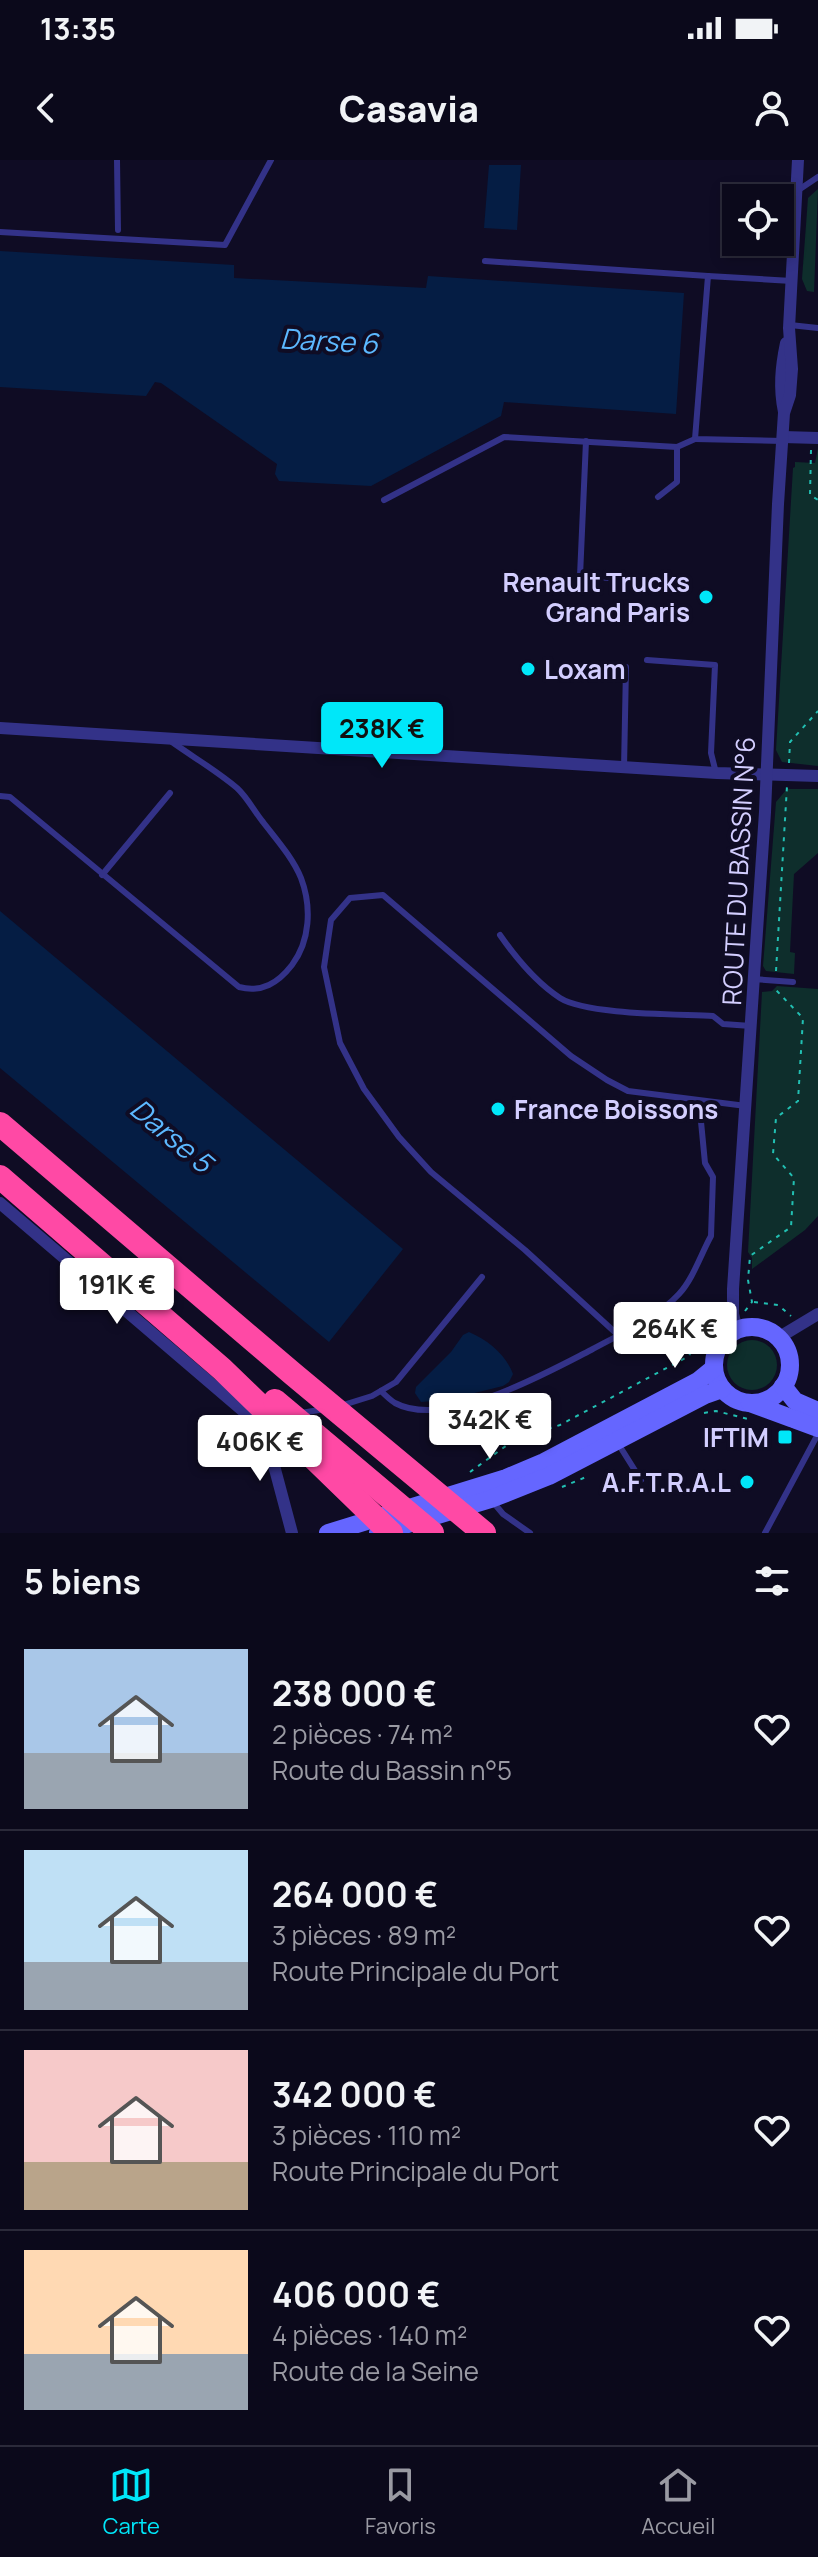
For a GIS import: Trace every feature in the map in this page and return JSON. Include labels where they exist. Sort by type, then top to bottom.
[{"type":"highway","points":[[0,1124],[484,1533]]},
{"type":"highway","points":[[0,1177],[222,1369],[391,1533]]},
{"type":"highway","points":[[222,1369],[259,1387],[432,1533]]},
{"type":"main road","points":[[750,1403],[774,1396],[783,1386],[789,1374],[785,1334],[759,1328],[737,1330],[720,1345],[714,1368],[722,1389],[735,1399],[818,1431]]},
{"type":"main road","points":[[328,1533],[506,1478],[544,1462],[698,1381],[714,1368]]},
{"type":"main road","points":[[783,1386],[795,1401],[818,1411]]},
{"type":"main road","points":[[381,1533],[491,1499],[549,1476],[722,1389]]},
{"type":"street","name":"ROUTE DU BASSIN N°6","points":[[737,1330],[733,1314],[733,1289],[766,774],[784,413],[790,395],[792,369],[789,327],[798,160]]},
{"type":"street","points":[[783,439],[818,438]]},
{"type":"street","points":[[0,728],[624,768],[818,776]]},
{"type":"street","points":[[0,1203],[256,1422],[268,1443],[292,1533]]},
{"type":"street","points":[[785,1334],[818,1314]]},
{"type":"lane","points":[[117,160],[118,230]]},
{"type":"lane","points":[[0,232],[225,245],[271,160]]},
{"type":"lane","points":[[797,191],[818,177]]},
{"type":"lane","points":[[485,261],[792,281]]},
{"type":"lane","points":[[695,439],[708,276]]},
{"type":"lane","points":[[789,327],[818,328]]},
{"type":"lane","points":[[384,500],[504,437],[677,447],[695,439],[783,439]]},
{"type":"lane","points":[[586,441],[580,576],[641,580]]},
{"type":"lane","points":[[658,497],[677,482],[677,447]]},
{"type":"lane","points":[[647,660],[715,665],[711,753],[717,773]]},
{"type":"lane","points":[[624,768],[626,667]]},
{"type":"lane","points":[[0,796],[10,797],[239,987],[258,990],[268,987],[289,968],[308,936],[301,879],[238,789],[167,738]]},
{"type":"lane","points":[[102,875],[170,793]]},
{"type":"lane","points":[[618,1335],[525,1250],[431,1172],[399,1137],[364,1089],[340,1043],[324,967],[331,920],[350,898],[383,895],[571,1056],[607,1080],[628,1091],[746,1106]]},
{"type":"lane","points":[[500,935],[516,958],[561,998],[588,1008],[713,1016],[723,1024],[751,1026]]},
{"type":"lane","points":[[753,979],[793,982]]},
{"type":"lane","points":[[381,1391],[394,1403],[412,1408],[449,1407],[483,1399],[533,1380],[618,1335],[643,1321],[680,1293],[711,1236],[713,1177],[705,1163],[699,1101]]},
{"type":"lane","points":[[256,1422],[358,1403],[396,1382],[482,1277]]},
{"type":"lane","points":[[765,1533],[818,1431]]},
{"type":"lane","points":[[617,1441],[641,1480]]},
{"type":"lane","points":[[491,1499],[503,1514],[530,1533]]},
{"type":"path","points":[[818,459],[810,458],[810,495],[818,500]]},
{"type":"path","points":[[746,1311],[752,1302],[748,1280],[750,1256],[791,1227],[794,1178],[773,1154],[776,1118],[798,1101],[803,1018],[775,991],[775,981],[790,742],[818,711]]},
{"type":"path","points":[[752,1302],[778,1305],[791,1317],[785,1334]]},
{"type":"path","points":[[462,1479],[514,1440],[560,1425],[689,1356],[702,1329],[723,1317]]},
{"type":"green space","points":[[818,189],[814,292],[807,291],[802,279],[808,198]]},
{"type":"green space","points":[[818,448],[818,766],[782,762],[776,750],[793,468],[795,462],[815,463]]},
{"type":"green space","points":[[787,789],[818,789],[818,853],[794,874],[790,952],[795,953],[794,974],[766,971],[763,966],[776,802]]},
{"type":"green space","points":[[777,986],[818,989],[818,1216],[805,1230],[752,1269],[752,1258],[748,1252],[762,992],[772,991]]},
{"type":"green space","points":[[752,1340],[770,1347],[777,1365],[770,1383],[752,1390],[734,1383],[727,1365],[734,1347]]},
{"type":"water","points":[[489,165],[521,165],[517,230],[484,228]]},
{"type":"water","name":"Darse 6","points":[[0,251],[234,265],[234,278],[426,288],[428,276],[684,293],[676,414],[504,402],[501,416],[371,486],[279,481],[275,474],[277,464],[161,383],[155,382],[146,396],[0,387]]},
{"type":"water","name":"Darse 5","points":[[0,911],[403,1249],[329,1342],[0,1068]]},
{"type":"water","points":[[469,1332],[501,1354],[513,1374],[509,1382],[446,1400],[421,1402],[415,1393],[416,1387]]},
{"type":"place","name":"Renault Trucks Grand Paris","points":[[706,597]]},
{"type":"place","name":"Loxam","points":[[528,669]]},
{"type":"place","name":"France Boissons","points":[[498,1109]]},
{"type":"place","name":"IFTIM","points":[[785,1437]]},
{"type":"place","name":"A.F.T.R.A.L","points":[[747,1482]]}]
